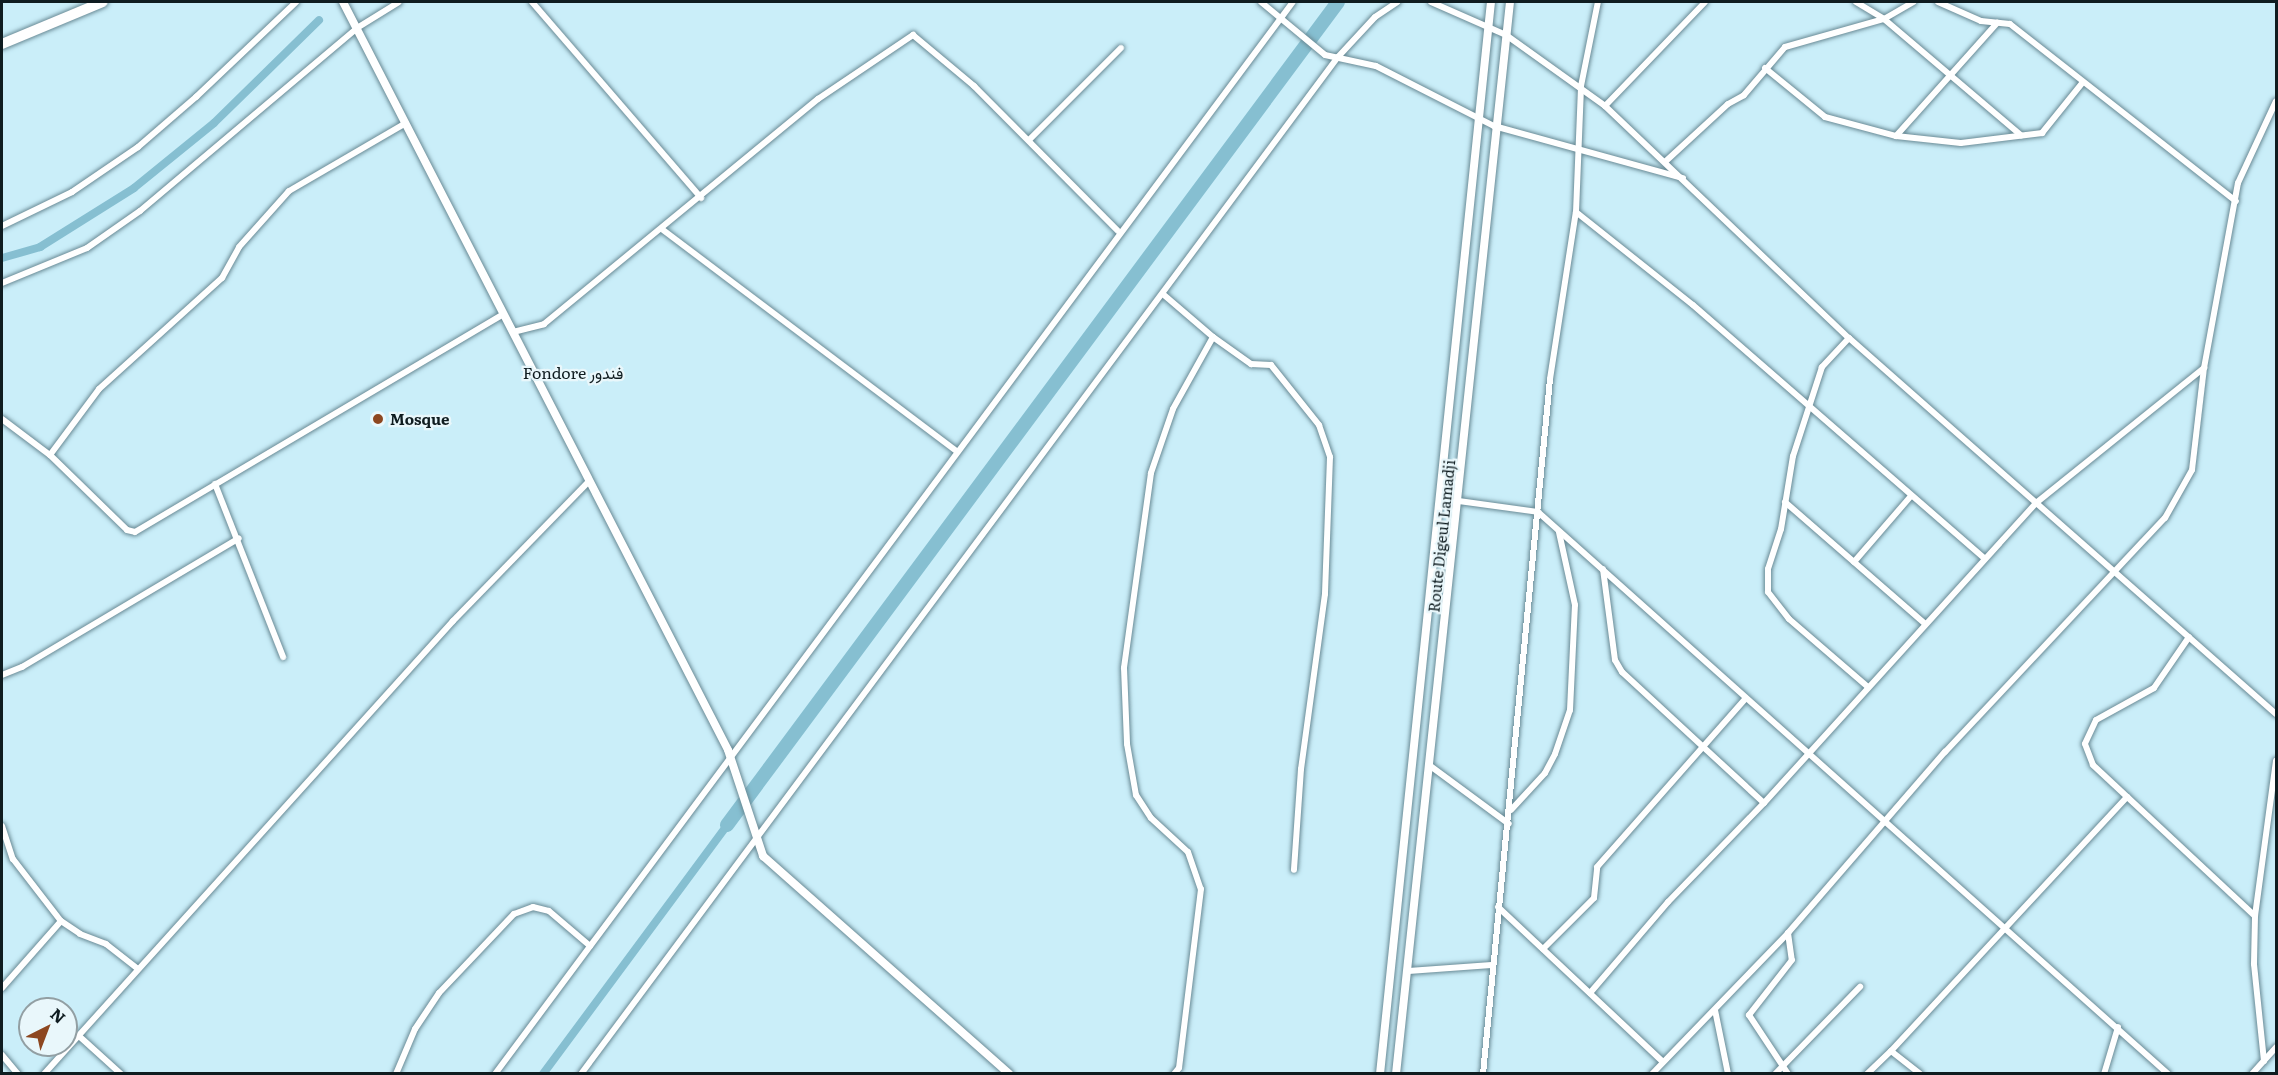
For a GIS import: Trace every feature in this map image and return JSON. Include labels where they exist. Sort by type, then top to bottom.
[{"type":"highway","points":[[2,45],[103,2]]},
{"type":"main road","points":[[343,2],[731,757],[763,855],[1010,1074]]},
{"type":"main road","name":"Route Digeul Lamadji","points":[[1380,1074],[1491,2]]},
{"type":"main road","name":"Route Digeul Lamadji","points":[[1396,1074],[1458,501],[1494,126],[1510,2]]},
{"type":"street","points":[[2,226],[72,192],[138,147],[196,98],[296,2]]},
{"type":"street","points":[[2,283],[87,248],[140,211],[357,28],[399,2]]},
{"type":"street","points":[[532,2],[701,198]]},
{"type":"street","points":[[1261,2],[1279,20],[1315,48],[1338,57],[1376,66],[1494,126],[1685,179]]},
{"type":"street","points":[[495,1074],[1118,231],[1293,2]]},
{"type":"street","points":[[581,1074],[1164,295],[1338,57],[1375,17],[1397,2]]},
{"type":"street","points":[[1431,2],[1506,35],[1581,86],[1605,106],[1685,179],[1849,338],[2277,714]]},
{"type":"street","points":[[1483,1074],[1498,907],[1511,811],[1550,379],[1576,212],[1581,86],[1598,2]]},
{"type":"street","points":[[1605,106],[1705,2]]},
{"type":"street","points":[[1856,2],[1884,19],[2021,135]]},
{"type":"street","points":[[1666,161],[1728,104],[1744,95],[1785,47],[1884,19],[1914,2]]},
{"type":"street","points":[[1938,2],[1981,21],[2010,24],[2236,201]]},
{"type":"street","points":[[1896,136],[1997,22]]},
{"type":"street","points":[[513,332],[544,324],[663,230],[818,99],[913,35],[974,86],[1118,231]]},
{"type":"street","points":[[1029,140],[1120,48]]},
{"type":"street","points":[[1765,68],[1825,117],[1896,136],[1961,144],[2042,133],[2083,82]]},
{"type":"street","points":[[1652,1074],[1788,933],[1883,820],[2114,571],[2146,542],[2165,518],[2192,470],[2204,368],[2238,183],[2277,101]]},
{"type":"street","points":[[50,455],[99,389],[222,278],[239,247],[289,192],[406,123]]},
{"type":"street","points":[[1576,212],[1693,305],[1984,558]]},
{"type":"street","points":[[663,230],[956,451]]},
{"type":"street","points":[[1164,295],[1213,337],[1251,364],[1271,365],[1319,425],[1330,457],[1325,594],[1301,769],[1294,870]]},
{"type":"street","points":[[2,418],[50,455],[130,531],[215,484],[503,314]]},
{"type":"street","points":[[1174,1074],[1179,1068],[1201,889],[1188,852],[1151,818],[1136,795],[1127,744],[1124,668],[1151,473],[1173,409],[1213,337]]},
{"type":"street","points":[[1849,338],[1822,368],[1793,456],[1785,502],[1768,569],[1770,600],[1867,686]]},
{"type":"street","points":[[1590,993],[1668,902],[1764,802],[1924,623],[2036,503],[2204,368]]},
{"type":"street","points":[[44,1074],[137,968],[453,621],[589,481]]},
{"type":"street","points":[[215,484],[239,538],[283,657]]},
{"type":"street","points":[[1854,562],[1911,496]]},
{"type":"street","points":[[1458,501],[1538,512],[1806,754],[2118,1027],[2168,1074]]},
{"type":"street","points":[[1785,502],[1924,623]]},
{"type":"street","points":[[1511,811],[1545,773],[1556,754],[1570,710],[1575,605],[1559,531]]},
{"type":"street","points":[[2,675],[22,667],[239,538]]},
{"type":"street","points":[[1602,568],[1615,660],[1631,684],[1764,802]]},
{"type":"street","points":[[2189,637],[2154,688],[2096,720],[2087,732],[2085,744],[2093,765],[2254,916]]},
{"type":"street","points":[[1544,949],[1594,898],[1597,867],[1745,699]]},
{"type":"street","points":[[2264,1061],[2254,964],[2254,916],[2277,760]]},
{"type":"street","points":[[1429,765],[1509,824]]},
{"type":"street","points":[[1866,1074],[1891,1051],[2006,929],[2127,796]]},
{"type":"street","points":[[2,826],[13,859],[62,921],[80,934],[106,944],[137,968]]},
{"type":"street","points":[[396,1074],[415,1029],[439,993],[514,914],[533,907],[549,911],[590,945]]},
{"type":"street","points":[[1498,907],[1664,1062]]},
{"type":"street","points":[[2,988],[62,921]]},
{"type":"street","points":[[1788,933],[1792,960],[1749,1015],[1788,1074]]},
{"type":"street","points":[[1408,971],[1492,965]]},
{"type":"street","points":[[1775,1074],[1860,987]]},
{"type":"street","points":[[1715,1010],[1728,1074]]},
{"type":"street","points":[[2104,1074],[2118,1027]]},
{"type":"street","points":[[79,1036],[121,1074]]},
{"type":"street","points":[[2252,1074],[2277,1047]]},
{"type":"street","points":[[1891,1051],[1920,1074]]},
{"type":"street","points":[[2,1055],[18,1074]]},
{"type":"waterway","points":[[727,825],[1338,2]]},
{"type":"waterway","points":[[2,258],[40,247],[134,188],[214,123],[319,20]]},
{"type":"waterway","points":[[543,1074],[727,825]]},
{"type":"place","name":"Mosque","points":[[378,419]]},
{"type":"district","name":"Fondore فندور","points":[[573,372]]}]
